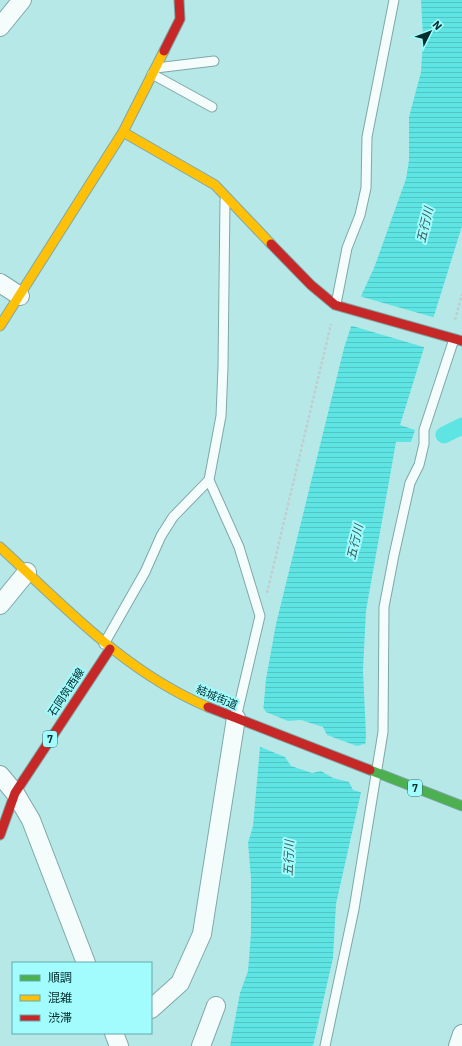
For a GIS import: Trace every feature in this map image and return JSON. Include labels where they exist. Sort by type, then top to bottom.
[{"type":"street","points":[[0,27],[22,0]]},
{"type":"street","points":[[0,326],[124,132],[180,19],[179,0]]},
{"type":"street","points":[[124,132],[214,185],[311,285],[339,306],[452,338]]},
{"type":"street","points":[[0,283],[20,296]]},
{"type":"street","name":"結城街道","points":[[0,548],[107,646],[142,672],[167,687],[194,701],[462,806]]},
{"type":"street","points":[[0,605],[27,572]]},
{"type":"street","name":"石岡筑西線","points":[[0,832],[15,793],[107,646]]},
{"type":"street","points":[[152,1008],[180,983],[202,934],[239,719]]},
{"type":"street","points":[[0,775],[15,793],[31,820],[86,962]]},
{"type":"street","points":[[200,1046],[216,1006]]},
{"type":"street","points":[[458,1046],[462,1034]]},
{"type":"lane","points":[[339,306],[347,248],[360,215],[366,188],[367,137],[394,0]]},
{"type":"lane","points":[[154,71],[214,61]]},
{"type":"lane","points":[[154,71],[212,107]]},
{"type":"lane","points":[[107,646],[145,572],[161,536],[173,517],[209,480],[220,416],[223,367],[225,195]]},
{"type":"lane","points":[[325,1046],[354,909],[372,772],[383,732],[384,607],[392,562],[410,483],[419,465],[424,444],[424,430],[452,338]]},
{"type":"lane","points":[[209,480],[240,546],[260,616],[239,719]]},
{"type":"path","points":[[452,338],[462,294]]},
{"type":"path","points":[[260,616],[339,306]]},
{"type":"water","name":"五行川","points":[[421,0],[462,0],[462,226],[400,425],[415,430],[411,442],[396,442],[366,611],[363,670],[366,735],[362,788],[336,904],[333,958],[313,1046],[230,1046],[240,993],[248,971],[251,933],[251,878],[248,843],[253,826],[266,679],[276,624],[344,348],[361,296],[374,268],[406,179],[409,160],[409,117],[421,72],[423,38]]},
{"type":"pier","points":[[359,296],[436,318],[427,348],[349,325]]},
{"type":"pier","points":[[262,706],[266,712],[288,721],[301,720],[323,727],[327,735],[357,746],[364,744],[367,746],[363,793],[353,790],[349,782],[333,778],[321,771],[312,773],[291,766],[285,757],[258,746]]},
{"type":"waterway","points":[[444,435],[462,426]]},
{"type":"traffic: fast","points":[[370,770],[462,806]]},
{"type":"traffic: slow","points":[[0,326],[123,132],[164,51]]},
{"type":"traffic: slow","points":[[123,132],[215,185],[271,244]]},
{"type":"traffic: slow","points":[[0,547],[72,615],[123,657],[178,693],[208,707]]},
{"type":"traffic: jam","points":[[164,51],[180,19],[179,0]]},
{"type":"traffic: jam","points":[[271,244],[311,285],[335,305],[462,341]]},
{"type":"traffic: jam","points":[[0,835],[15,793],[110,649]]},
{"type":"traffic: jam","points":[[208,707],[370,770]]}]
